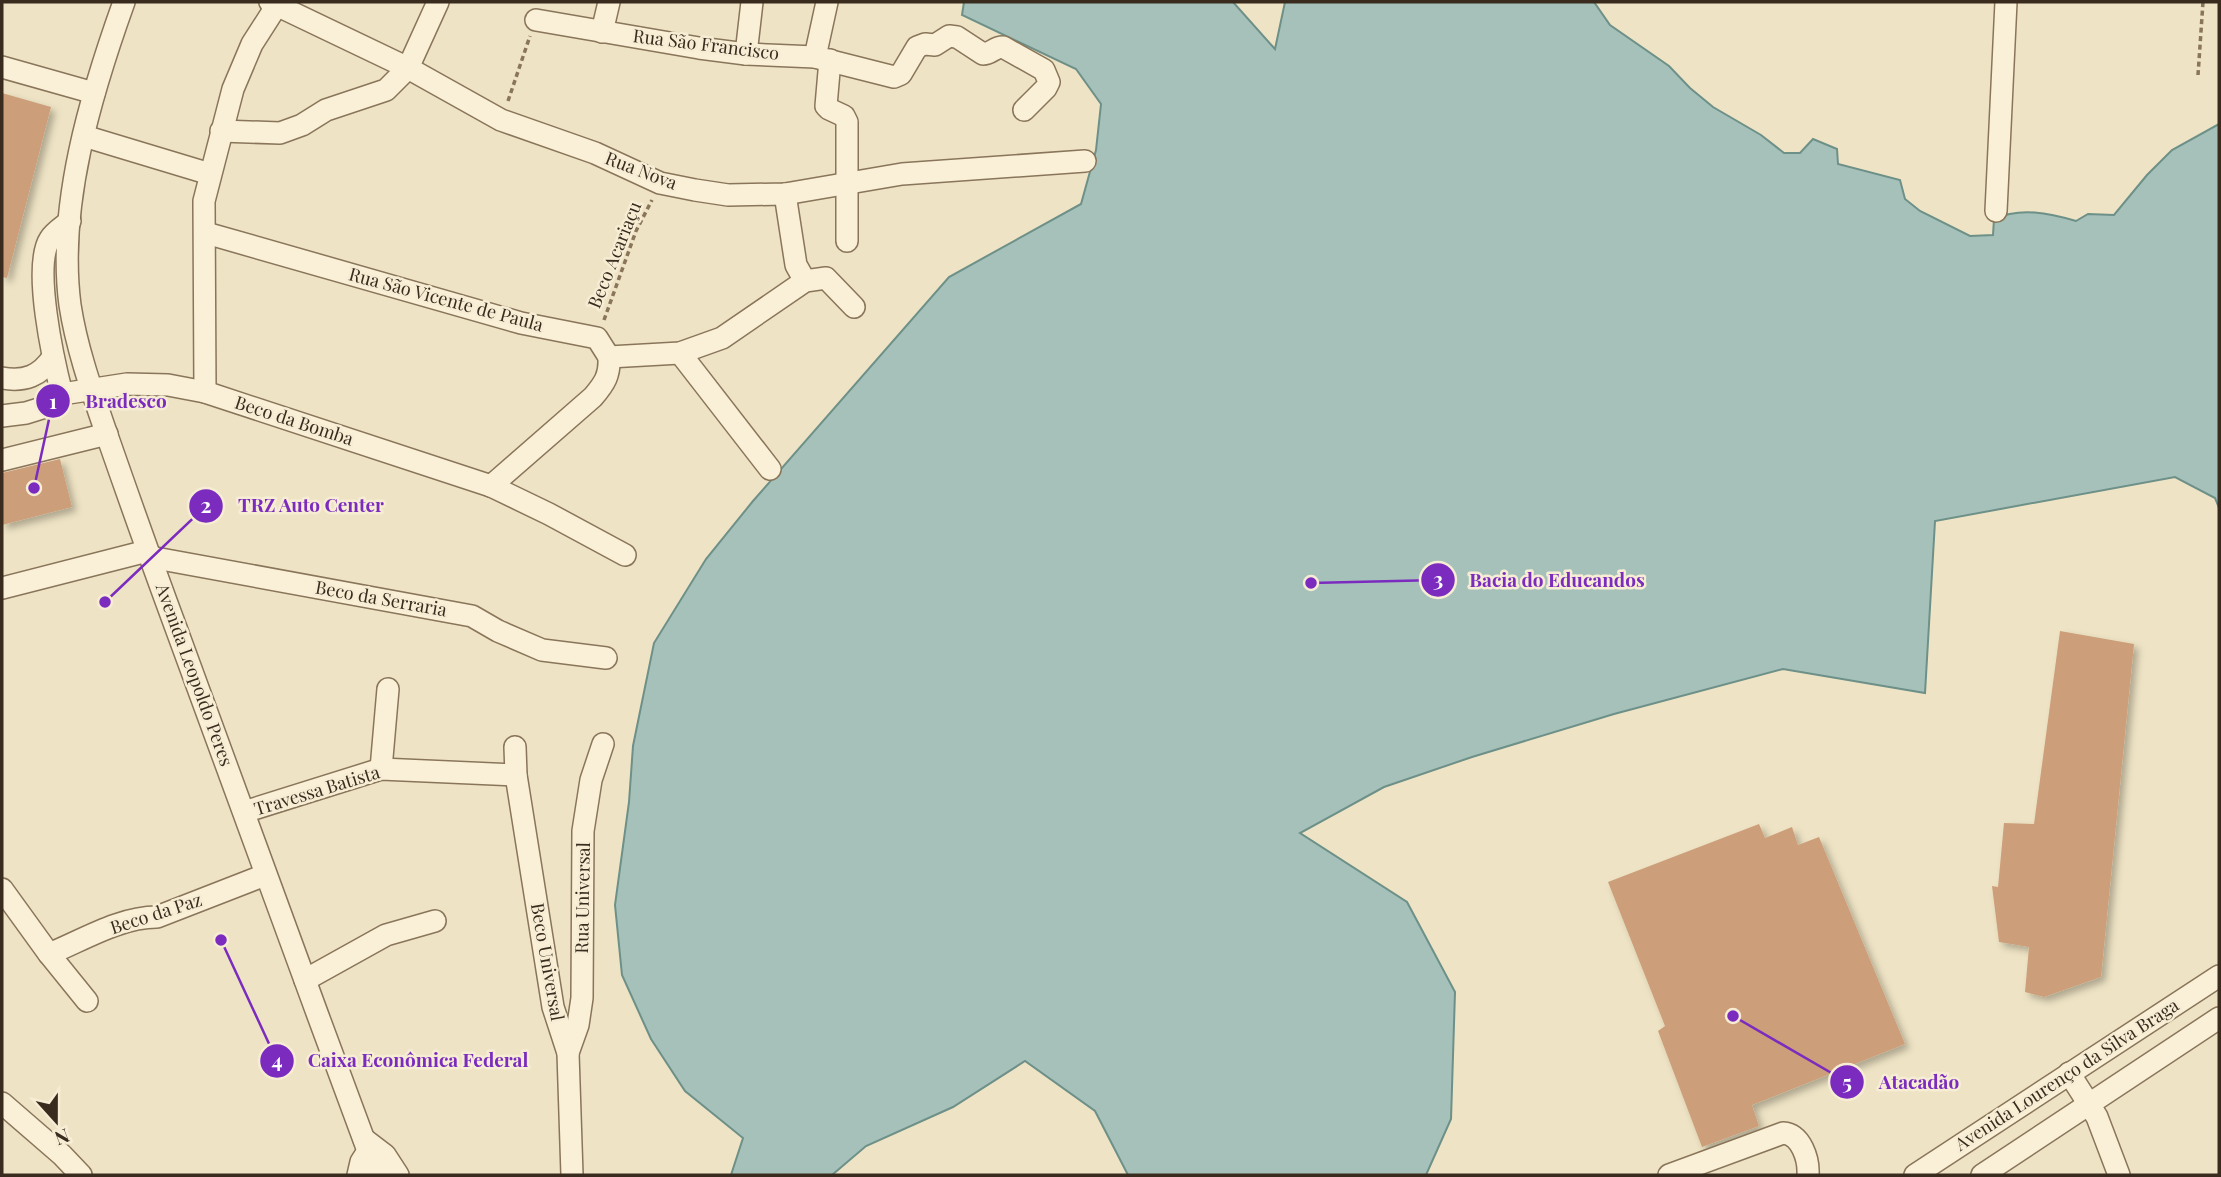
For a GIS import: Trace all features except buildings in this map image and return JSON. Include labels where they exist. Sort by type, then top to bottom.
[{"type":"street","name":"Avenida Leopoldo Peres","points":[[124,2],[94,93],[70,221],[70,304],[79,347],[149,554],[377,1175]]},
{"type":"street","points":[[221,131],[280,133],[302,125],[326,110],[386,90],[408,68],[438,2]]},
{"type":"street","points":[[602,32],[608,2]]},
{"type":"street","points":[[746,54],[752,2]]},
{"type":"street","points":[[827,2],[822,58],[826,106],[846,118],[847,241]]},
{"type":"street","points":[[1996,211],[2006,2]]},
{"type":"street","points":[[205,392],[204,201],[233,89],[252,44],[277,3]]},
{"type":"street","name":"Rua Nova","points":[[277,3],[408,68],[501,120],[595,153],[660,183],[728,195],[785,194],[846,183],[960,169],[1085,161]]},
{"type":"street","name":"Rua São Francisco","points":[[536,20],[699,48],[746,54],[822,58],[894,76],[901,74],[917,47],[935,45],[949,36],[957,37],[983,54],[995,47],[1003,47],[1047,74],[1049,82],[1046,88],[1024,110]]},
{"type":"street","points":[[2,67],[94,93]]},
{"type":"street","points":[[84,136],[210,174]]},
{"type":"street","points":[[785,194],[796,265],[805,281]]},
{"type":"street","points":[[62,394],[53,357],[43,282],[45,252],[50,239],[70,221]]},
{"type":"street","name":"Rua São Vicente de Paula","points":[[206,233],[521,323],[597,338]]},
{"type":"street","points":[[609,357],[680,353],[722,338],[805,281],[827,278],[854,307]]},
{"type":"street","points":[[491,486],[593,397],[603,385],[610,371],[609,357],[597,338]]},
{"type":"street","points":[[680,353],[770,469]]},
{"type":"street","points":[[26,413],[10,379],[40,373],[53,357]]},
{"type":"street","name":"Beco da Bomba","points":[[2,416],[43,408],[62,394],[91,388],[127,384],[168,385],[205,392],[491,486],[625,555]]},
{"type":"street","points":[[2,460],[107,434]]},
{"type":"street","points":[[2,588],[149,554]]},
{"type":"street","name":"Beco da Serraria","points":[[149,554],[472,616],[498,631],[542,650],[606,658]]},
{"type":"street","points":[[381,769],[388,689]]},
{"type":"street","name":"Rua Universal","points":[[568,1053],[578,1024],[582,998],[583,831],[591,780],[603,744]]},
{"type":"street","name":"Beco Universal","points":[[515,747],[516,775],[553,1007],[568,1053],[572,1175]]},
{"type":"street","name":"Travessa Batista","points":[[244,813],[381,769],[516,775]]},
{"type":"street","name":"Beco da Paz","points":[[49,954],[127,921],[157,916],[265,875]]},
{"type":"street","points":[[2,888],[49,954],[87,1001]]},
{"type":"street","points":[[305,980],[386,935],[435,921]]},
{"type":"street","name":"Avenida Lourenço da Silva Braga","points":[[1915,1175],[2219,976]]},
{"type":"street","name":"Avenida Lourenço da Silva Braga","points":[[1982,1175],[2219,1018]]},
{"type":"street","points":[[2069,1073],[2089,1103],[2108,1143],[2119,1175]]},
{"type":"street","points":[[2,1103],[81,1175]]},
{"type":"street","points":[[1669,1175],[1704,1169],[1783,1133],[1790,1133],[1799,1140],[1809,1168],[1808,1175]]},
{"type":"street","points":[[358,1175],[365,1145],[385,1155],[398,1175]]},
{"type":"path","points":[[2198,75],[2203,2]]},
{"type":"path","points":[[501,120],[536,20]]},
{"type":"path","name":"Beco Acariaçu","points":[[597,338],[636,231],[660,183]]},
{"type":"water","points":[[964,2],[1233,2],[1275,49],[1285,2],[1594,2],[1610,25],[1669,66],[1713,107],[1761,135],[1784,153],[1800,153],[1813,139],[1837,149],[1838,164],[1900,180],[1905,199],[1920,211],[1970,236],[1993,235],[1994,219],[2014,213],[2045,214],[2076,221],[2088,214],[2114,215],[2172,150],[2219,124],[2219,508],[2215,498],[2175,477],[1935,521],[1925,693],[1783,669],[1614,714],[1472,757],[1384,787],[1300,833],[1407,902],[1455,992],[1451,1119],[1426,1175],[1128,1175],[1095,1111],[1025,1061],[953,1107],[866,1146],[832,1175],[731,1175],[743,1138],[685,1091],[651,1039],[622,975],[615,905],[629,802],[633,746],[654,643],[706,559],[753,501],[949,277],[1081,204],[1096,150],[1101,104],[1076,69],[962,15]]},
{"type":"place","name":"Bradesco","points":[[34,488]]},
{"type":"place","name":"Bacia do Educandos","points":[[1311,583]]},
{"type":"place","name":"TRZ Auto Center","points":[[105,602]]},
{"type":"place","name":"Caixa Econômica Federal","points":[[221,940]]},
{"type":"place","name":"Atacadão","points":[[1733,1016]]}]
